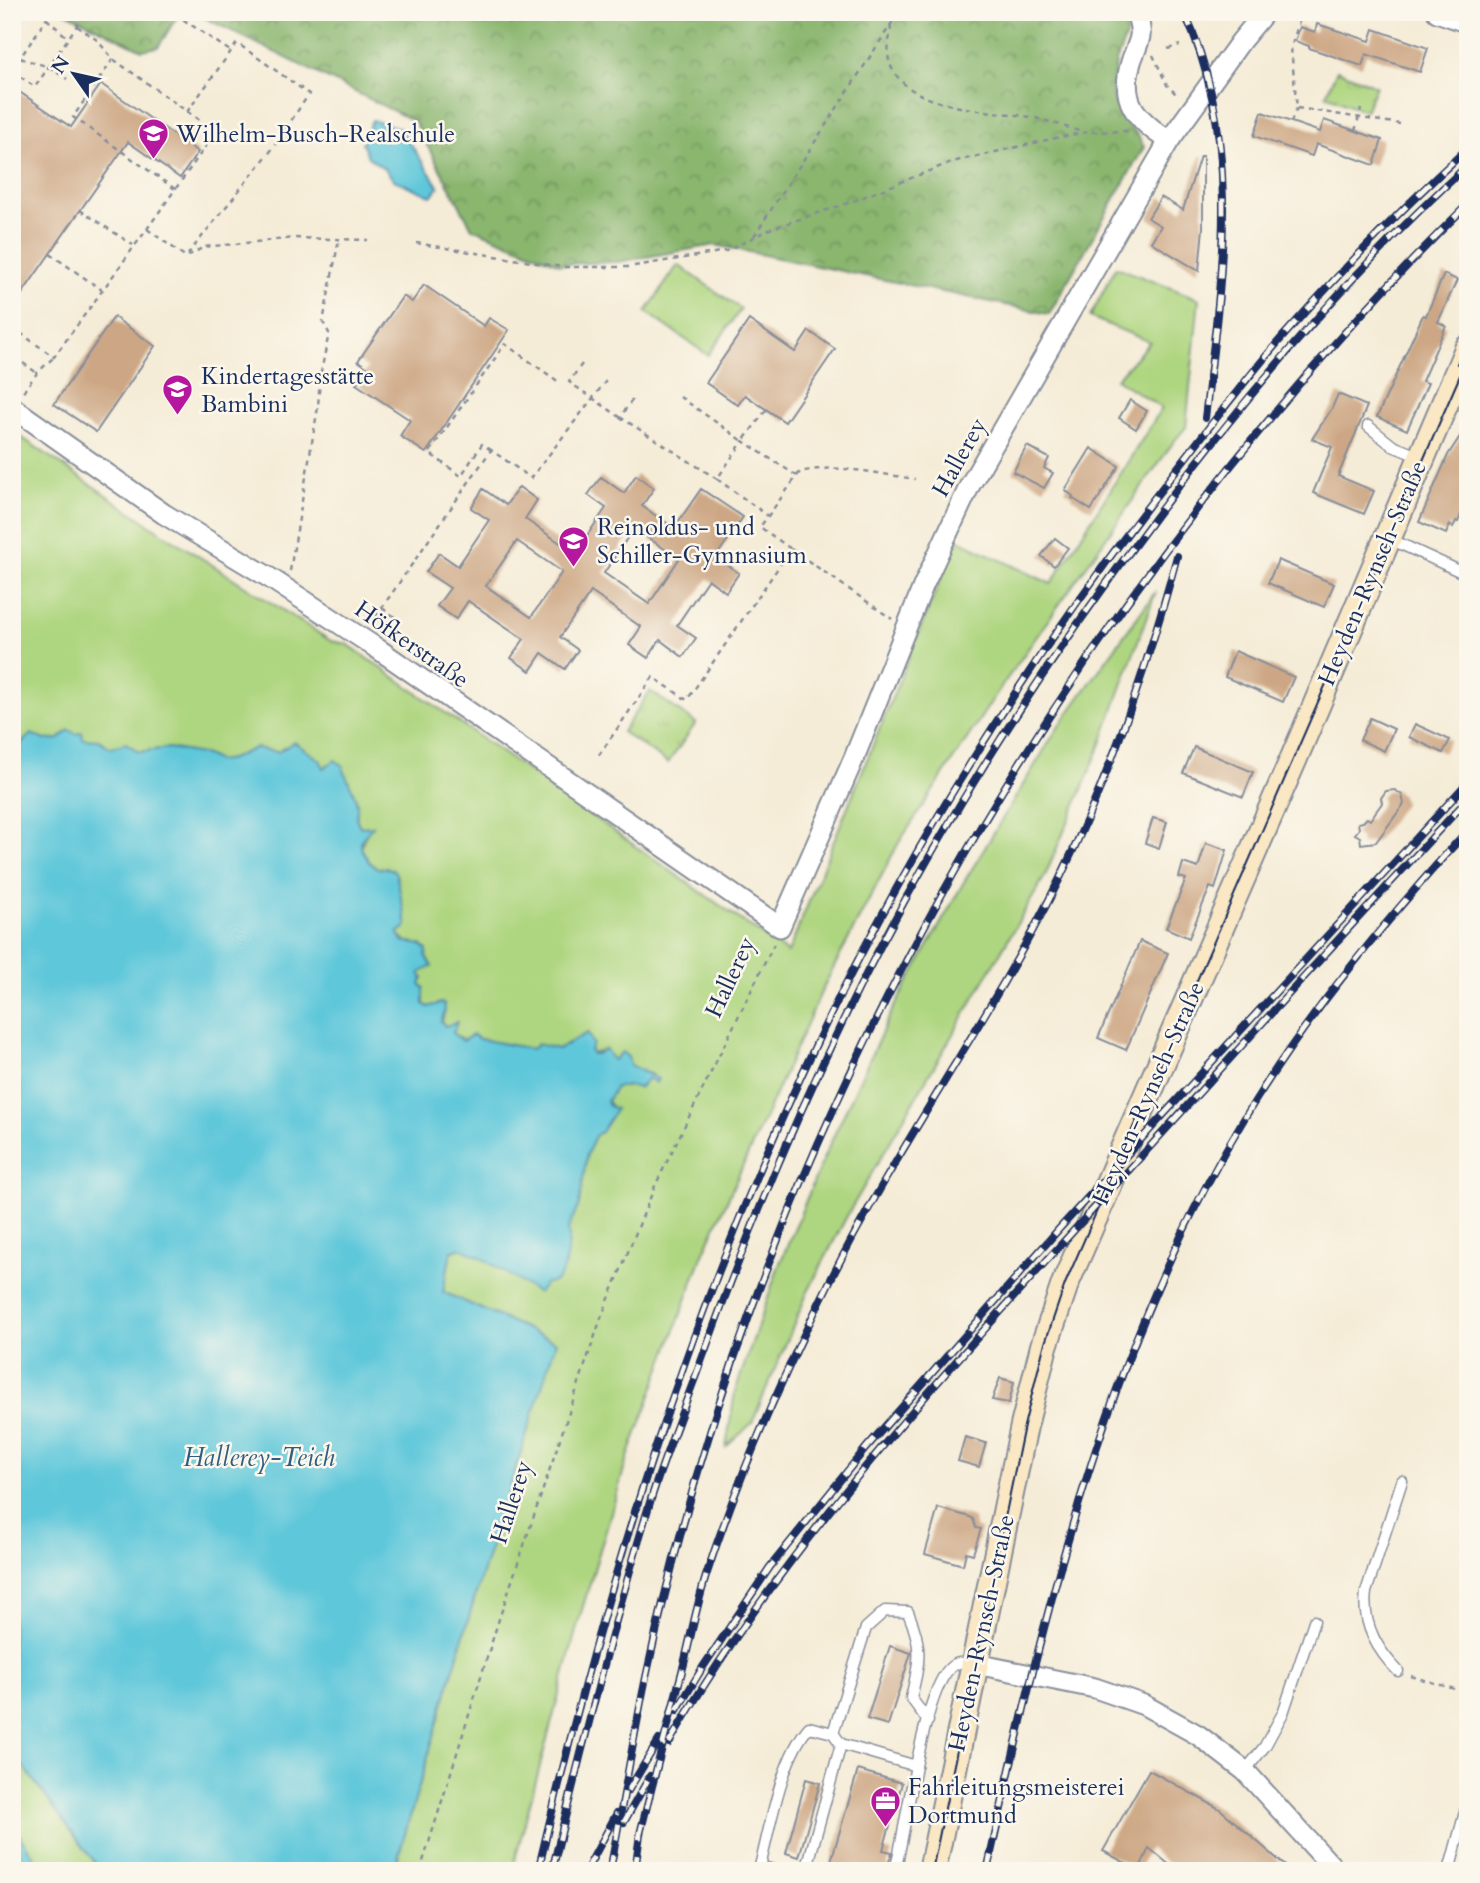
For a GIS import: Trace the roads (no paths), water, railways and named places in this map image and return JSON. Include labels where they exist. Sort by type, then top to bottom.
[{"type":"main road","name":"Heyden-Rynsch-Straße","points":[[932,1871],[1024,1426],[1044,1346],[1065,1284],[1468,349]]},
{"type":"street","points":[[1136,12],[1142,29],[1126,82],[1129,103],[1147,127],[1169,141]]},
{"type":"street","name":"Hallerey","points":[[780,927],[854,758],[924,584],[970,485],[1169,141],[1265,12]]},
{"type":"street","points":[[1437,12],[1468,23]]},
{"type":"street","name":"Höfkerstraße","points":[[15,403],[164,514],[270,578],[361,638],[780,927]]},
{"type":"street","points":[[975,1664],[1095,1688],[1144,1705],[1198,1735],[1245,1771],[1336,1871]]},
{"type":"lane","points":[[1368,426],[1393,446],[1420,458]]},
{"type":"lane","points":[[1386,538],[1468,575]]},
{"type":"lane","points":[[1398,1671],[1385,1659],[1369,1631],[1364,1606],[1366,1592],[1402,1481]]},
{"type":"lane","points":[[833,1732],[866,1628],[885,1611],[908,1612],[918,1636],[920,1661],[911,1698],[928,1721]]},
{"type":"lane","points":[[1245,1771],[1265,1746],[1283,1713],[1314,1621]]},
{"type":"lane","points":[[895,1871],[916,1766],[939,1685],[948,1670],[960,1662],[975,1664]]},
{"type":"lane","points":[[776,1871],[759,1868],[791,1755],[800,1737],[809,1727],[833,1732],[841,1744],[916,1766]]},
{"type":"lane","points":[[806,1871],[841,1744]]},
{"type":"lane","points":[[1448,1871],[1468,1801]]},
{"type":"water","points":[[372,120],[400,128],[439,187],[431,196],[394,180],[385,169],[368,157],[362,143]]},
{"type":"water","name":"Hallerey-Teich","points":[[69,730],[76,734],[82,732],[83,739],[99,740],[110,748],[126,743],[139,752],[168,748],[206,755],[218,761],[231,759],[255,748],[278,752],[294,742],[320,760],[324,768],[335,760],[343,766],[355,796],[356,819],[361,827],[373,826],[361,840],[361,847],[369,862],[377,868],[394,870],[396,874],[407,926],[398,933],[403,941],[421,945],[427,950],[426,957],[432,966],[420,973],[423,978],[420,984],[424,988],[424,1004],[428,1007],[444,1004],[441,1021],[445,1026],[457,1022],[453,1033],[462,1041],[473,1035],[479,1039],[532,1049],[538,1044],[558,1049],[587,1033],[593,1044],[590,1050],[592,1054],[605,1049],[613,1060],[622,1052],[628,1057],[630,1065],[658,1079],[656,1083],[648,1078],[639,1088],[616,1087],[607,1101],[609,1106],[616,1109],[601,1132],[595,1136],[587,1154],[579,1205],[568,1229],[567,1256],[557,1280],[546,1283],[538,1293],[480,1257],[460,1248],[451,1252],[443,1292],[556,1342],[479,1583],[394,1871],[101,1871],[12,1751],[12,746],[19,746],[31,734],[45,740],[59,739]]},
{"type":"water","points":[[12,1825],[44,1871],[12,1871]]},
{"type":"tram line","points":[[1457,364],[1468,338]]},
{"type":"tram line","points":[[932,1871],[1024,1426],[1044,1346],[1065,1284],[1468,357]]},
{"type":"railway","points":[[1184,12],[1203,61],[1215,111],[1221,162],[1221,264],[1205,418]]},
{"type":"railway","points":[[538,1871],[592,1657],[623,1552],[691,1344],[772,1141],[855,965],[937,818],[981,747],[1026,677],[1122,540],[1271,350],[1397,215],[1468,148]]},
{"type":"railway","points":[[552,1871],[611,1637],[663,1464],[742,1253],[785,1148],[856,994],[912,887],[1009,725],[1044,673],[1154,519],[1226,425],[1342,290],[1468,165]]},
{"type":"railway","points":[[610,1871],[656,1634],[679,1539],[721,1398],[753,1305],[815,1152],[885,1002],[964,856],[1050,715],[1144,579],[1245,448],[1353,323],[1468,204]]},
{"type":"railway","points":[[635,1871],[640,1834],[703,1587],[747,1463],[796,1352],[858,1228],[1005,980],[1060,878],[1095,800],[1126,720],[1154,638],[1177,556]]},
{"type":"railway","points":[[677,1710],[770,1567],[866,1448],[1059,1229],[1468,782]]},
{"type":"railway","points":[[669,1743],[713,1671],[761,1602],[811,1535],[918,1405],[1468,799]]},
{"type":"railway","points":[[987,1871],[1033,1671],[1059,1572],[1088,1474],[1121,1378],[1159,1283],[1204,1191],[1278,1065],[1355,961],[1468,830]]},
{"type":"railway","points":[[628,1791],[659,1740]]},
{"type":"railway","points":[[624,1822],[650,1776]]},
{"type":"railway","points":[[586,1871],[617,1813]]},
{"type":"place","name":"Wilhelm-Busch-Realschule","points":[[153,161]]},
{"type":"place","name":"Kindertagesstätte Bambini","points":[[178,417]]},
{"type":"place","name":"Reinoldus- und Schiller-Gymnasium","points":[[574,568]]},
{"type":"place","name":"Fahrleitungsmeisterei Dortmund","points":[[885,1828]]}]
